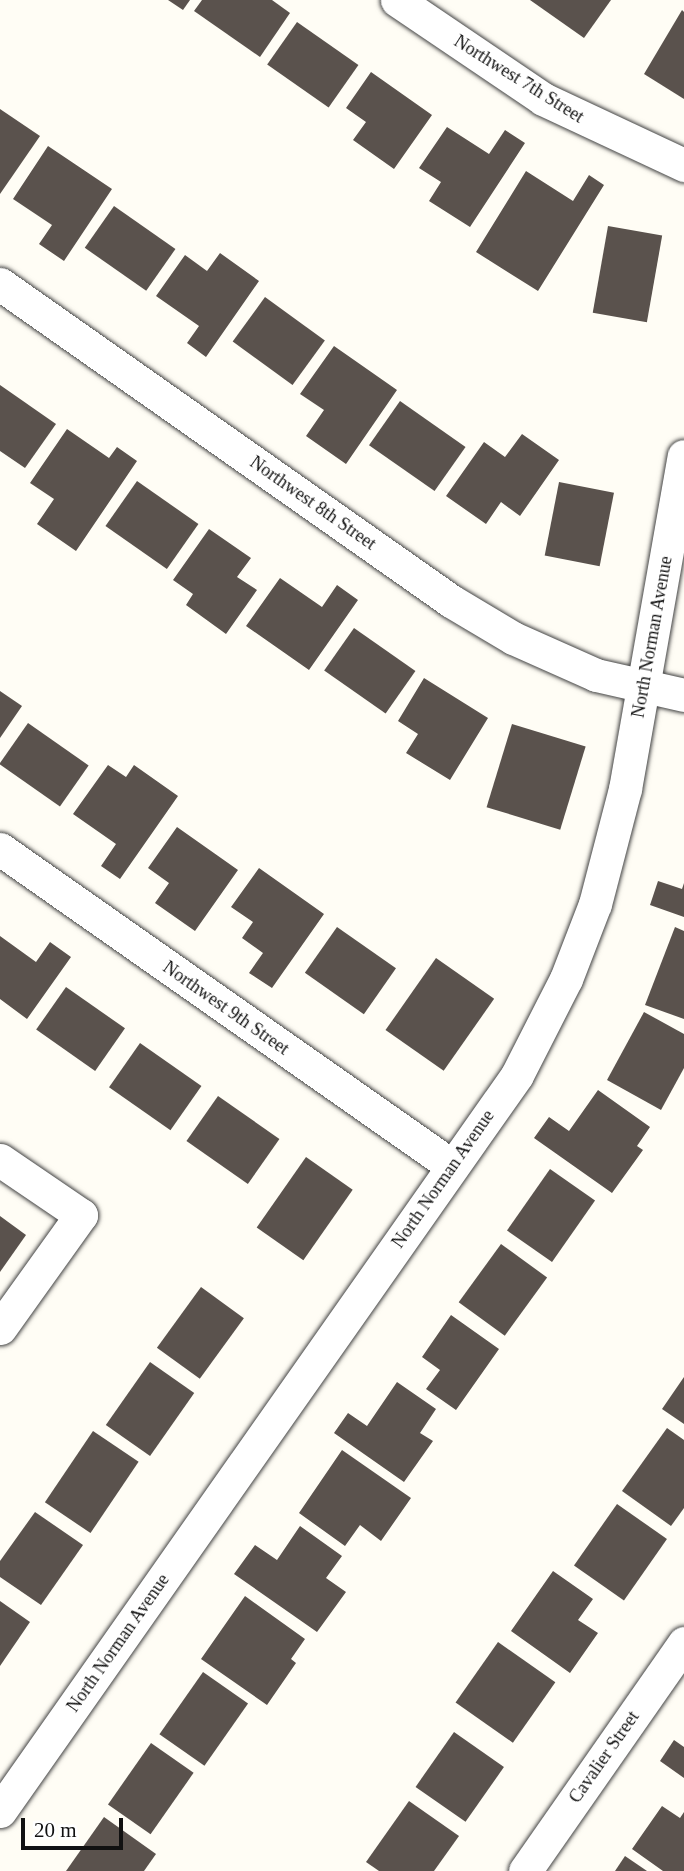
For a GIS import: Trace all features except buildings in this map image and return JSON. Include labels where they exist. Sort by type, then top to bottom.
[{"type":"street","name":"Northwest 7th Street","points":[[397,0],[543,99],[684,165]]},
{"type":"street","name":"Northwest 8th Street","points":[[0,284],[452,601],[513,638],[596,676],[684,695]]},
{"type":"street","name":"North Norman Avenue","points":[[0,1811],[517,1075],[566,979],[596,904],[625,789],[684,456]]},
{"type":"street","name":"Northwest 9th Street","points":[[0,849],[452,1166]]},
{"type":"street","points":[[0,1160],[81,1215],[0,1328]]},
{"type":"street","name":"Cavalier Street","points":[[525,1871],[684,1643]]}]
